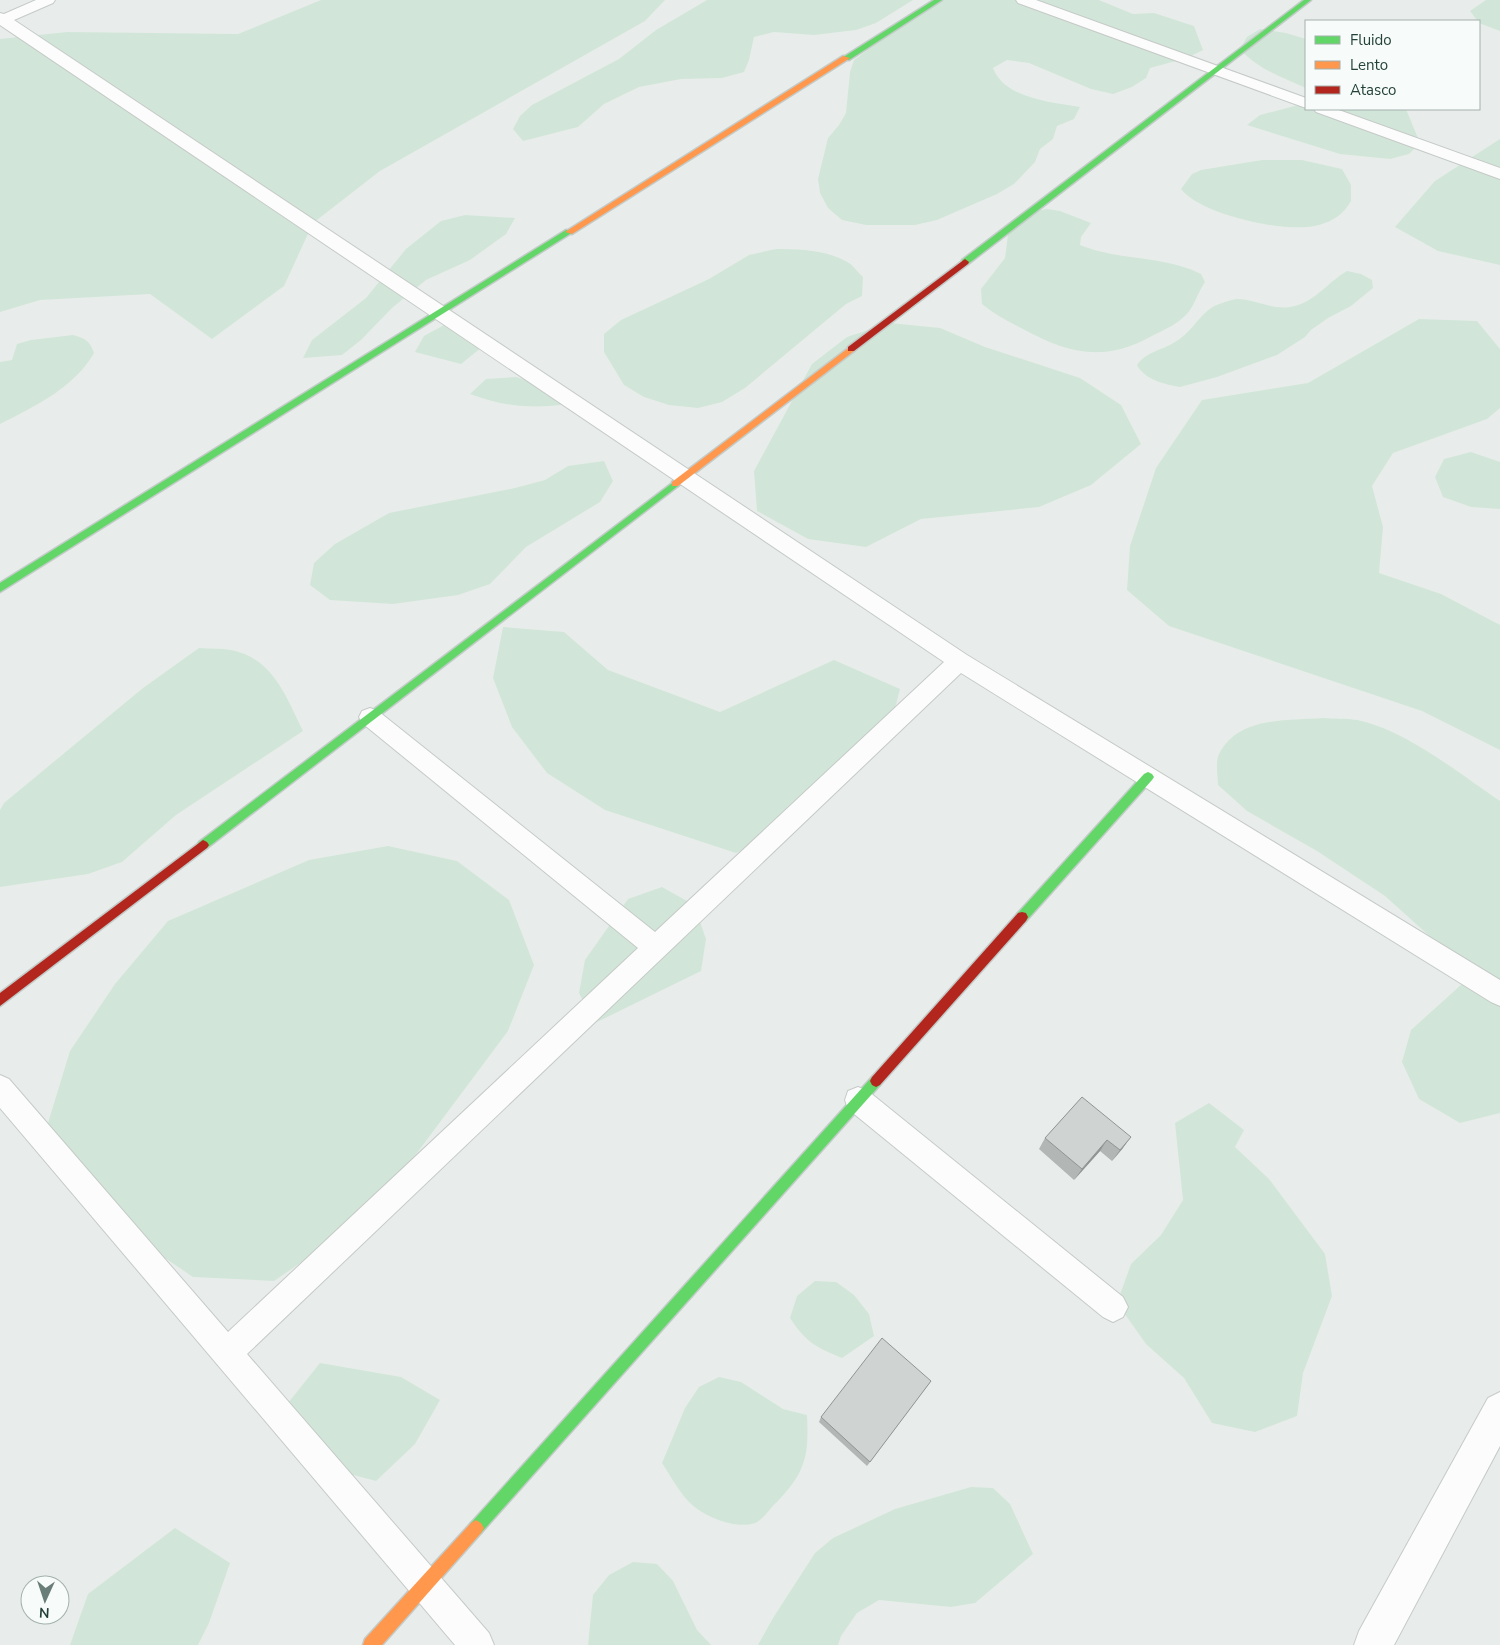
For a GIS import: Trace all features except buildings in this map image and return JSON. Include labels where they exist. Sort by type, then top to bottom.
[{"type":"street","points":[[0,588],[939,0]]},
{"type":"street","points":[[0,1000],[1308,0]]},
{"type":"street","points":[[371,1645],[1148,777]]},
{"type":"street","points":[[1373,1645],[1500,1410]]},
{"type":"lane","points":[[1,19],[48,0]]},
{"type":"lane","points":[[1023,0],[1305,103]]},
{"type":"lane","points":[[1,19],[959,661],[1500,994]]},
{"type":"lane","points":[[1325,110],[1500,174]]},
{"type":"lane","points":[[228,1353],[959,661]]},
{"type":"lane","points":[[370,718],[656,948]]},
{"type":"lane","points":[[0,1088],[476,1645]]},
{"type":"lane","points":[[858,1100],[1113,1308]]},
{"type":"green space","points":[[321,0],[665,0],[645,21],[380,171],[313,223],[284,286],[212,339],[150,294],[40,300],[0,312],[0,39],[67,32],[238,34]]},
{"type":"green space","points":[[707,0],[913,0],[876,23],[856,30],[814,35],[774,32],[754,37],[749,60],[744,72],[722,78],[681,79],[639,87],[604,104],[578,127],[523,141],[513,129],[520,116],[532,105],[619,59],[656,30]]},
{"type":"green space","points":[[935,0],[1099,0],[1133,14],[1154,13],[1194,26],[1203,50],[1187,58],[1150,68],[1146,78],[1132,87],[1113,94],[1091,89],[1029,63],[1007,60],[993,68],[999,78],[1018,93],[1043,101],[1080,107],[1074,119],[1057,126],[1053,139],[1040,149],[1035,162],[1014,184],[997,194],[937,220],[915,225],[866,225],[842,220],[828,208],[820,193],[818,179],[828,138],[846,113],[850,72],[854,60]]},
{"type":"green space","points":[[1486,0],[1500,0],[1500,31],[1480,23],[1480,20],[1477,20],[1470,11]]},
{"type":"green space","points":[[1260,29],[1286,33],[1305,39],[1305,88],[1262,67],[1247,56],[1240,49],[1247,37]]},
{"type":"green space","points":[[1305,103],[1305,110],[1406,110],[1420,143],[1409,154],[1390,159],[1340,154],[1247,125],[1260,115]]},
{"type":"green space","points":[[1500,139],[1500,265],[1438,251],[1395,227],[1435,181]]},
{"type":"green space","points":[[1262,160],[1302,160],[1342,169],[1351,185],[1351,201],[1341,213],[1324,223],[1305,227],[1287,227],[1246,220],[1225,214],[1206,207],[1181,189],[1192,174],[1201,170]]},
{"type":"green space","points":[[1047,209],[1060,211],[1091,223],[1081,237],[1080,245],[1110,254],[1172,264],[1201,274],[1205,282],[1189,312],[1173,325],[1133,345],[1116,350],[1085,352],[1054,344],[991,311],[982,304],[981,289],[1005,258],[1009,227],[1035,211]]},
{"type":"green space","points":[[465,215],[515,218],[506,234],[470,260],[426,280],[392,308],[361,340],[342,355],[303,358],[312,340],[366,298],[406,249],[441,221]]},
{"type":"green space","points":[[776,249],[823,253],[849,263],[863,277],[862,296],[846,304],[745,388],[722,402],[698,408],[669,405],[644,397],[624,385],[604,352],[604,334],[621,320],[709,279],[749,255]]},
{"type":"green space","points":[[1347,271],[1361,274],[1372,280],[1373,288],[1351,306],[1328,318],[1311,330],[1305,337],[1277,355],[1217,377],[1180,387],[1161,383],[1150,378],[1137,365],[1145,357],[1180,339],[1206,312],[1217,305],[1237,299],[1283,308],[1298,305],[1306,302]]},
{"type":"green space","points":[[1419,319],[1477,321],[1500,349],[1500,408],[1487,419],[1393,453],[1372,486],[1383,527],[1379,573],[1441,594],[1500,625],[1500,750],[1422,711],[1169,626],[1127,590],[1130,546],[1156,468],[1202,400],[1308,383]]},
{"type":"green space","points":[[890,323],[940,328],[985,347],[1080,378],[1121,405],[1141,444],[1091,485],[1039,507],[921,519],[866,547],[808,539],[757,511],[754,471],[812,364],[847,337]]},
{"type":"green space","points":[[446,324],[487,343],[461,364],[415,352],[424,336]]},
{"type":"green space","points":[[73,335],[81,337],[91,346],[94,353],[86,365],[53,395],[0,424],[0,362],[12,360],[17,344],[31,340]]},
{"type":"green space","points":[[516,377],[568,392],[569,404],[519,406],[495,402],[470,394],[486,379]]},
{"type":"green space","points":[[1471,452],[1500,462],[1500,509],[1471,507],[1443,497],[1435,477],[1444,459]]},
{"type":"green space","points":[[604,461],[613,481],[600,502],[526,547],[490,584],[458,595],[393,604],[330,600],[310,585],[314,563],[335,544],[389,513],[515,488],[545,480],[568,466]]},
{"type":"green space","points":[[503,627],[564,632],[608,670],[720,712],[834,660],[900,689],[887,740],[799,827],[736,853],[605,810],[547,773],[512,727],[493,678]]},
{"type":"green space","points":[[199,648],[231,650],[245,654],[258,661],[268,670],[284,693],[303,731],[176,815],[122,862],[88,874],[0,887],[0,810],[4,803],[143,688]]},
{"type":"green space","points":[[1323,718],[1357,720],[1394,733],[1450,766],[1500,801],[1500,1113],[1460,1123],[1419,1099],[1402,1062],[1411,1030],[1462,984],[1445,950],[1385,896],[1317,851],[1247,811],[1218,785],[1217,765],[1219,754],[1238,733],[1265,723]]},
{"type":"green space","points":[[388,846],[457,861],[509,900],[534,965],[508,1031],[408,1165],[347,1231],[274,1281],[193,1277],[131,1235],[48,1123],[70,1051],[115,984],[168,921],[309,860]]},
{"type":"green space","points":[[662,887],[694,905],[706,939],[701,971],[595,1023],[579,993],[585,960],[628,899]]},
{"type":"green space","points":[[1209,1103],[1244,1130],[1235,1147],[1269,1179],[1325,1254],[1332,1296],[1303,1373],[1297,1416],[1255,1432],[1212,1423],[1184,1378],[1146,1344],[1117,1303],[1131,1264],[1161,1235],[1183,1200],[1175,1123]]},
{"type":"green space","points":[[815,1281],[836,1282],[854,1295],[869,1314],[874,1336],[842,1358],[812,1343],[801,1333],[790,1318],[797,1296]]},
{"type":"green space","points":[[320,1363],[401,1377],[440,1400],[415,1444],[376,1481],[331,1469],[288,1403]]},
{"type":"green space","points":[[719,1377],[741,1382],[783,1409],[807,1415],[806,1452],[800,1472],[787,1491],[764,1516],[755,1523],[747,1525],[738,1525],[719,1520],[694,1507],[684,1497],[662,1463],[685,1408],[699,1387]]},
{"type":"green space","points":[[971,1487],[993,1488],[1010,1504],[1033,1554],[975,1603],[951,1607],[879,1600],[857,1613],[841,1636],[838,1645],[758,1645],[815,1553],[833,1538],[895,1509]]},
{"type":"green space","points":[[175,1528],[230,1563],[209,1623],[198,1645],[70,1645],[88,1594]]},
{"type":"green space","points":[[633,1562],[657,1564],[673,1581],[697,1630],[711,1645],[588,1645],[593,1595],[609,1575]]},
{"type":"traffic: fast","points":[[846,58],[939,0]]},
{"type":"traffic: fast","points":[[965,262],[1308,0]]},
{"type":"traffic: fast","points":[[0,588],[569,232]]},
{"type":"traffic: fast","points":[[203,845],[675,484]]},
{"type":"traffic: fast","points":[[1022,917],[1148,777]]},
{"type":"traffic: fast","points":[[476,1528],[876,1081]]},
{"type":"traffic: slow","points":[[569,232],[846,58]]},
{"type":"traffic: slow","points":[[675,484],[851,349]]},
{"type":"traffic: slow","points":[[371,1645],[476,1528]]},
{"type":"traffic: jam","points":[[851,349],[965,262]]},
{"type":"traffic: jam","points":[[0,1000],[203,845]]},
{"type":"traffic: jam","points":[[876,1081],[1022,917]]}]
